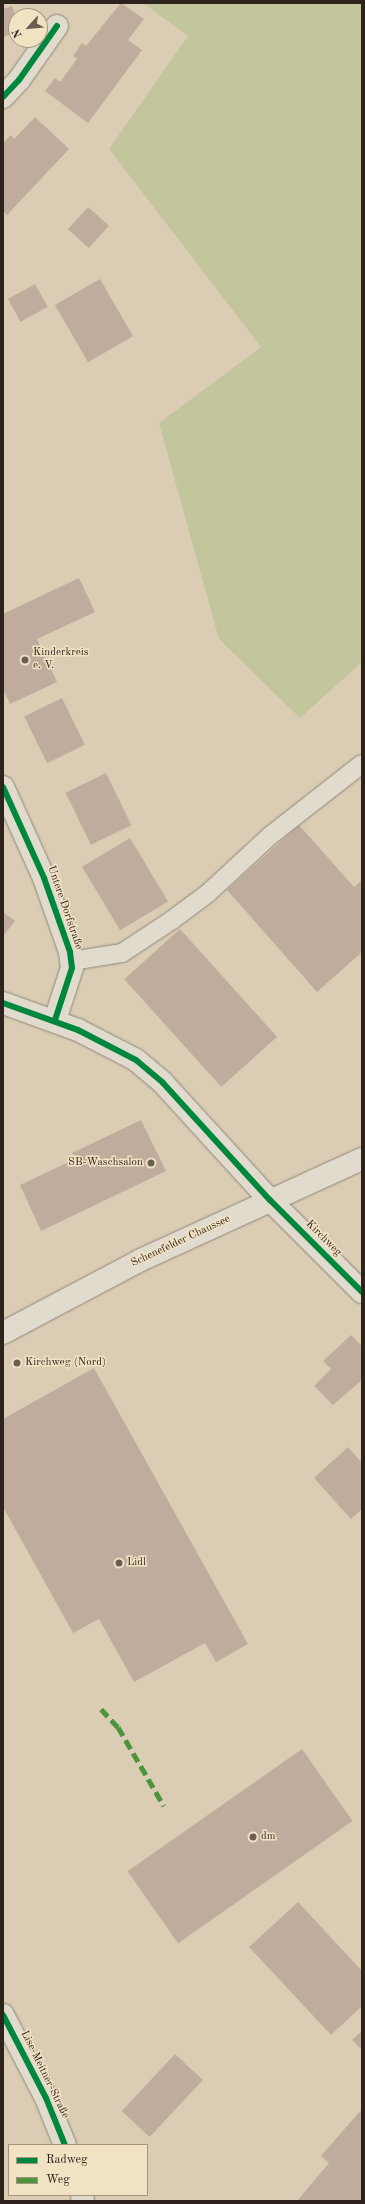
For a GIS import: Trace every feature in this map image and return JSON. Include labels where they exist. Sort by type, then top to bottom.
[{"type":"street","points":[[3,98],[19,80],[57,26]]},
{"type":"street","name":"Untere Dorfstraße","points":[[3,787],[44,878],[72,961],[72,968],[55,1020]]},
{"type":"street","points":[[3,1003],[55,1020],[117,1049],[151,1072],[270,1200]]},
{"type":"street","name":"Schenefelder Chaussee","points":[[3,1333],[141,1260],[362,1159]]},
{"type":"street","name":"Kirchweg","points":[[270,1200],[362,1292]]},
{"type":"street","name":"Lise-Meitner-Straße","points":[[3,2016],[46,2098],[65,2144]]},
{"type":"lane","points":[[72,961],[122,953],[172,920],[207,894],[271,835],[362,764]]},
{"type":"green space","points":[[143,3],[362,3],[362,662],[300,718],[219,639],[159,423],[261,347],[109,149],[188,36]]},
{"type":"building","points":[[121,3],[144,19],[128,40],[142,50],[88,123],[45,91],[55,78],[60,82],[77,59],[73,56],[82,43],[86,46]]},
{"type":"building","points":[[12,6],[13,8],[8,8],[8,35],[3,37],[3,9]]},
{"type":"building","points":[[35,117],[69,149],[7,215],[3,211],[3,143],[11,135],[14,139]]},
{"type":"building","points":[[88,207],[109,226],[89,248],[68,229]]},
{"type":"building","points":[[100,279],[133,336],[88,362],[55,305]]},
{"type":"building","points":[[35,284],[48,307],[20,322],[8,299]]},
{"type":"building","name":"Kinderkreis e. V.","points":[[79,578],[95,612],[37,639],[57,682],[10,704],[3,689],[3,614]]},
{"type":"building","points":[[62,698],[85,745],[47,763],[24,716]]},
{"type":"building","points":[[106,773],[131,825],[91,845],[66,793]]},
{"type":"building","points":[[299,825],[354,887],[362,880],[362,952],[317,992],[227,890]]},
{"type":"building","points":[[130,838],[168,901],[120,930],[82,867]]},
{"type":"building","points":[[3,912],[15,921],[3,936]]},
{"type":"building","points":[[180,929],[277,1037],[221,1087],[124,979]]},
{"type":"building","points":[[141,1120],[166,1171],[41,1231],[20,1185],[75,1159],[72,1153]]},
{"type":"building","points":[[351,1335],[362,1346],[362,1380],[333,1405],[314,1386],[331,1369],[323,1361]]},
{"type":"building","name":"Lidl","points":[[94,1368],[248,1644],[216,1662],[205,1643],[134,1682],[99,1619],[73,1633],[3,1507],[3,1419]]},
{"type":"building","points":[[348,1447],[362,1463],[362,1509],[351,1519],[314,1478]]},
{"type":"building","name":"dm","points":[[302,1749],[352,1821],[178,1943],[128,1871]]},
{"type":"building","points":[[298,1902],[362,1971],[362,2006],[331,2035],[249,1947]]},
{"type":"building","points":[[362,2031],[362,2050],[352,2040]]},
{"type":"building","points":[[175,2054],[203,2080],[150,2137],[122,2111]]},
{"type":"building","points":[[362,2109],[362,2201],[297,2201],[329,2163],[321,2156]]},
{"type":"marked path","points":[[101,1709],[118,1727],[164,1806]]},
{"type":"cycle path","points":[[3,97],[19,80],[57,26]]},
{"type":"cycle path","points":[[3,787],[44,878],[70,952],[72,968],[55,1020]]},
{"type":"cycle path","points":[[3,1003],[78,1030],[136,1060],[163,1083],[270,1200],[362,1292]]},
{"type":"cycle path","points":[[3,2015],[46,2098],[65,2144]]},
{"type":"place","name":"Kinderkreis e. V.","points":[[25,660]]},
{"type":"place","name":"SB-Waschsalon","points":[[151,1163]]},
{"type":"place","name":"Kirchweg (Nord)","points":[[17,1363]]},
{"type":"place","name":"Lidl","points":[[119,1563]]},
{"type":"place","name":"dm","points":[[253,1837]]}]
